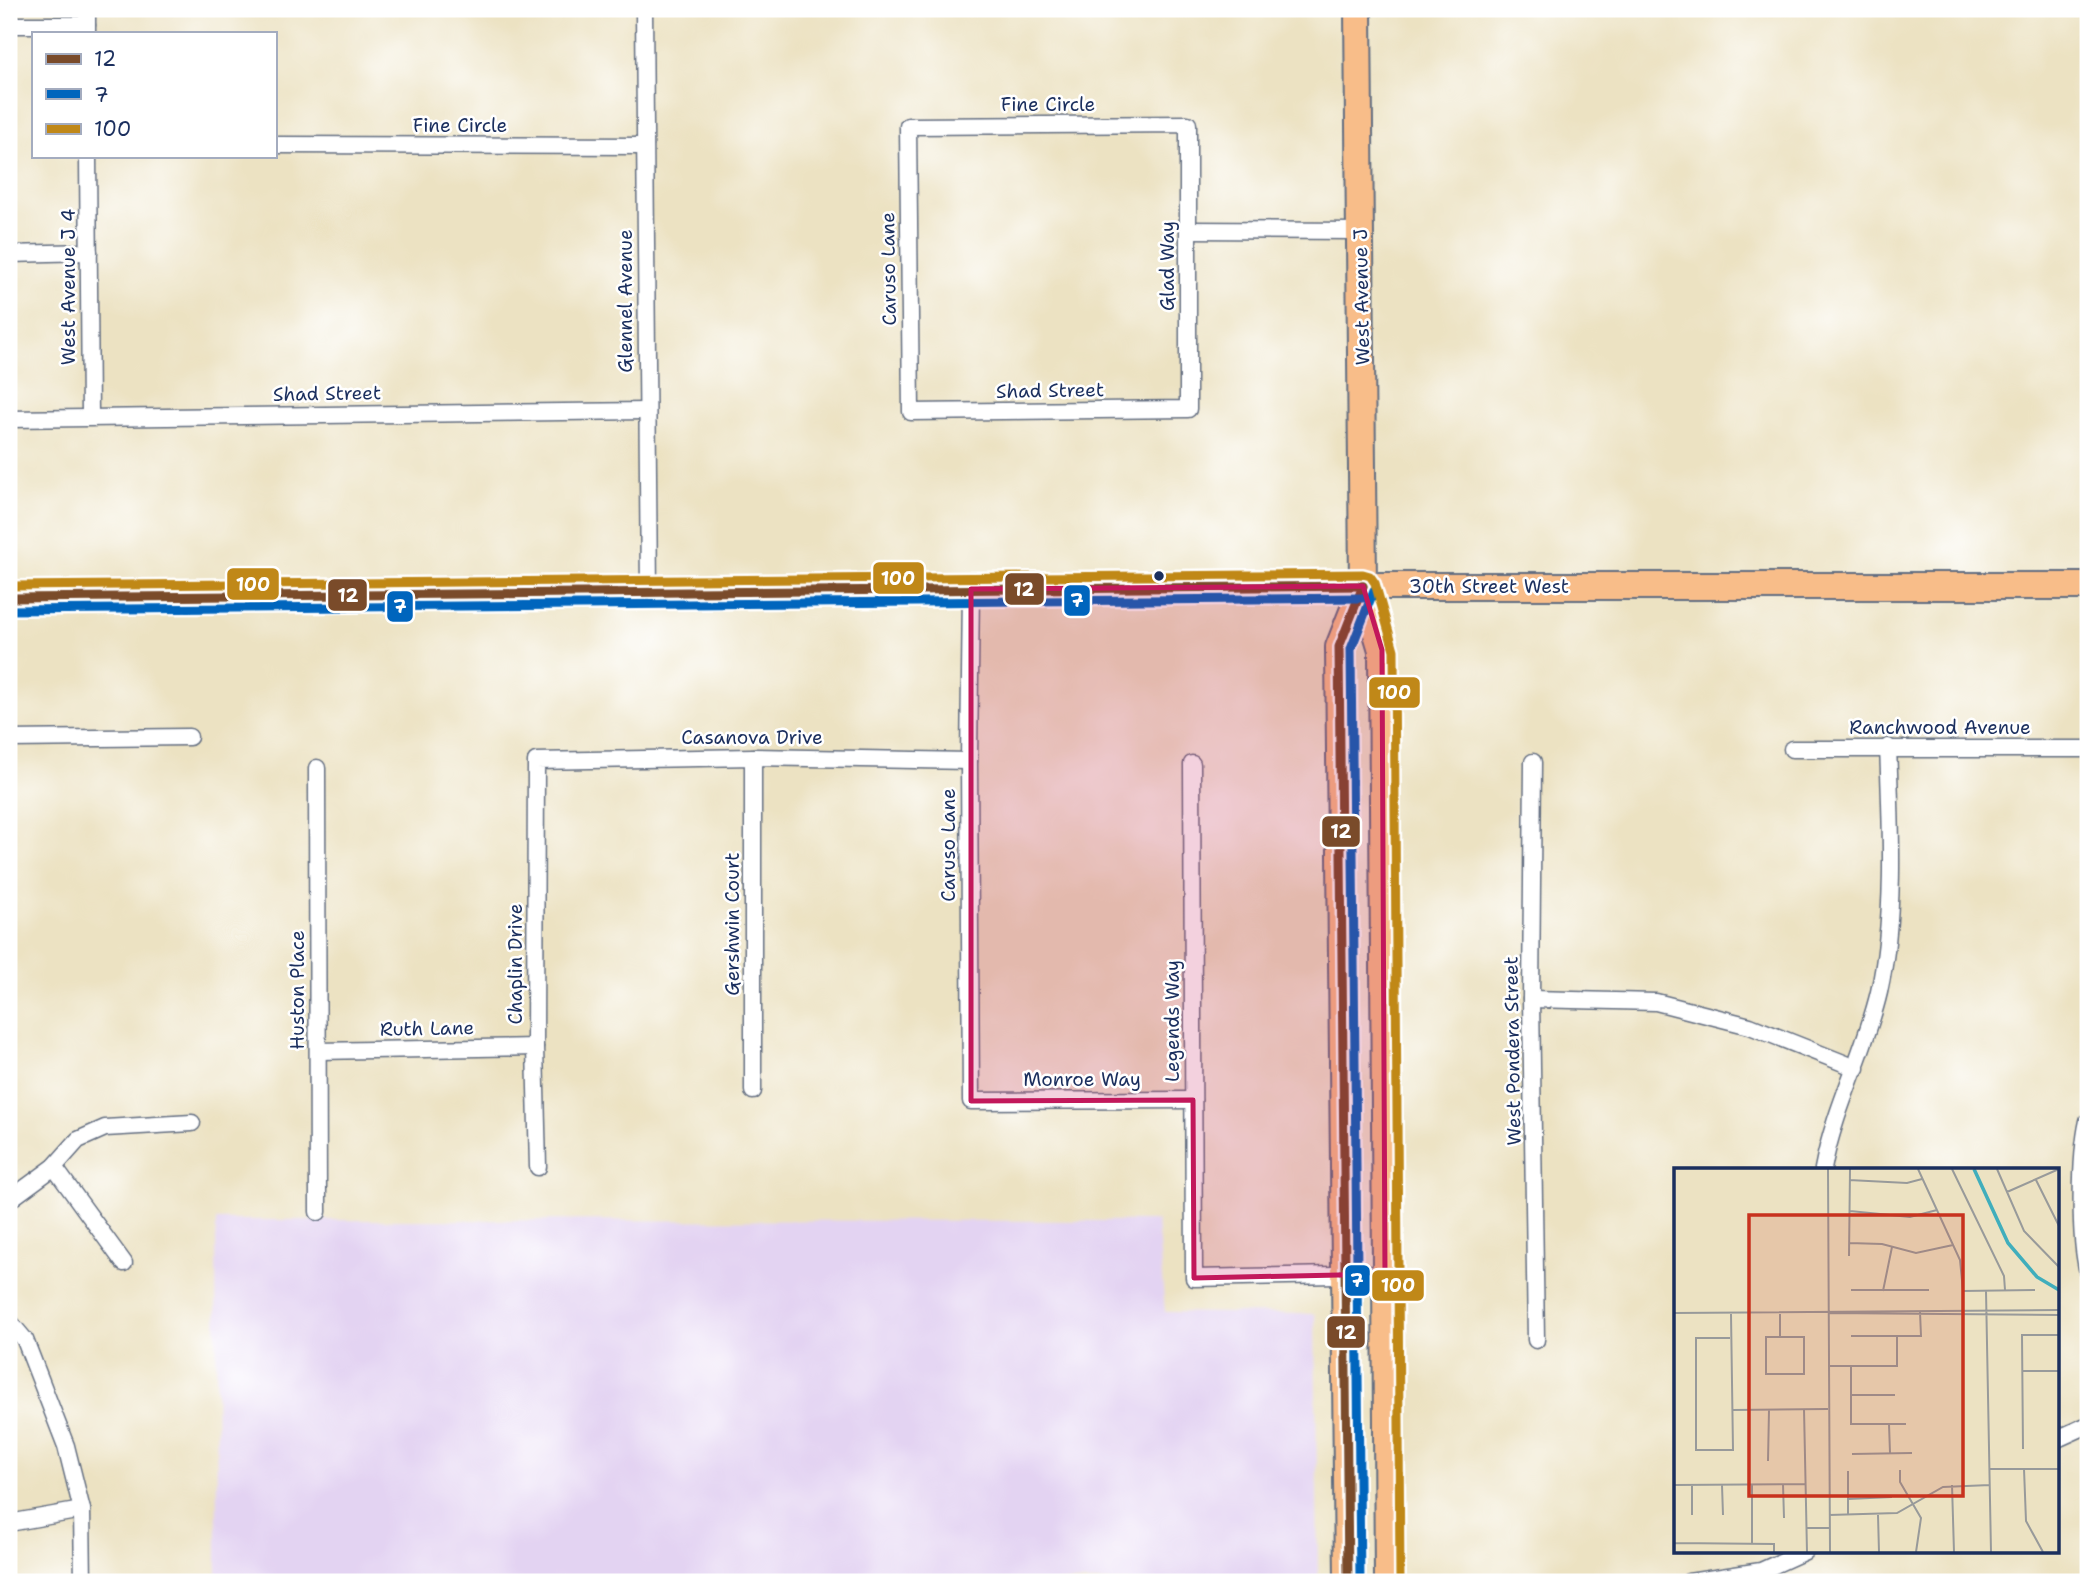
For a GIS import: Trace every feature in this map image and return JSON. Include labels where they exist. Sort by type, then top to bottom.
[{"type":"main road","name":"West Avenue J","points":[[1358,9],[1363,586],[1382,650],[1388,1582]]},
{"type":"main road","name":"West Avenue J","points":[[1348,1582],[1339,647],[1363,586]]},
{"type":"main road","name":"30th Street West","points":[[9,598],[1363,586],[2088,586]]},
{"type":"street","name":"Glennel Avenue","points":[[644,9],[649,593]]},
{"type":"street","points":[[9,24],[87,22]]},
{"type":"street","name":"Fine Circle","points":[[908,126],[1188,124]]},
{"type":"street","name":"Glad Way","points":[[1188,124],[1188,409]]},
{"type":"street","name":"Caruso Lane","points":[[908,126],[911,412]]},
{"type":"street","name":"Fine Circle","points":[[276,145],[644,146]]},
{"type":"street","name":"West Avenue J 4","points":[[88,158],[90,417]]},
{"type":"street","points":[[1189,230],[1360,231]]},
{"type":"street","points":[[9,254],[89,252]]},
{"type":"street","name":"Shad Street","points":[[911,412],[1188,409]]},
{"type":"street","name":"Shad Street","points":[[9,419],[646,411]]},
{"type":"street","name":"Caruso Lane","points":[[971,589],[971,1101]]},
{"type":"street","points":[[9,739],[189,737]]},
{"type":"street","points":[[1823,1168],[1879,991],[1888,926],[1891,826],[1888,747]]},
{"type":"street","name":"Ranchwood Avenue","points":[[1792,748],[2088,749]]},
{"type":"street","name":"Casanova Drive","points":[[536,761],[753,757],[969,761]]},
{"type":"street","name":"Gershwin Court","points":[[753,757],[753,1091]]},
{"type":"street","name":"Chaplin Drive","points":[[536,761],[538,1167]]},
{"type":"street","name":"West Pondera Street","points":[[1533,762],[1531,999],[1536,1340]]},
{"type":"street","name":"Legends Way","points":[[1192,764],[1194,1278],[1346,1274]]},
{"type":"street","name":"Huston Place","points":[[317,768],[318,1212]]},
{"type":"street","points":[[1531,999],[1656,1002],[1750,1026],[1856,1068]]},
{"type":"street","name":"Ruth Lane","points":[[319,1051],[536,1047]]},
{"type":"street","name":"Monroe Way","points":[[971,1101],[1193,1100]]},
{"type":"street","points":[[2088,1121],[2082,1198],[2085,1261],[2088,1272]]},
{"type":"street","points":[[9,1200],[54,1167],[78,1140],[105,1128],[192,1123]]},
{"type":"street","points":[[54,1167],[124,1263]]},
{"type":"street","points":[[1346,1274],[1385,1274]]},
{"type":"street","points":[[9,1321],[25,1340],[66,1446],[82,1510],[83,1582]]},
{"type":"street","points":[[2058,1439],[2088,1425]]},
{"type":"street","points":[[9,1523],[82,1510]]},
{"type":"street","points":[[1689,1582],[1761,1571],[1803,1552]]},
{"type":"highlighted area","points":[[1363,586],[1382,650],[1385,1274],[1194,1278],[1193,1100],[971,1101],[971,589]]},
{"type":"shaded area","points":[[216,1220],[1157,1221],[1165,1312],[1315,1314],[1318,1582],[217,1582]]},
{"type":"transit line","name":"100","points":[[9,586],[1370,576],[1375,583],[1394,650],[1400,1582]]},
{"type":"transit line","name":"12","points":[[9,598],[1363,586]]},
{"type":"transit line","name":"12","points":[[1348,1582],[1339,647],[1363,586]]},
{"type":"transit line","name":"7","points":[[1360,1582],[1351,649],[1374,590]]},
{"type":"transit line","name":"7","points":[[9,610],[1363,598]]}]
